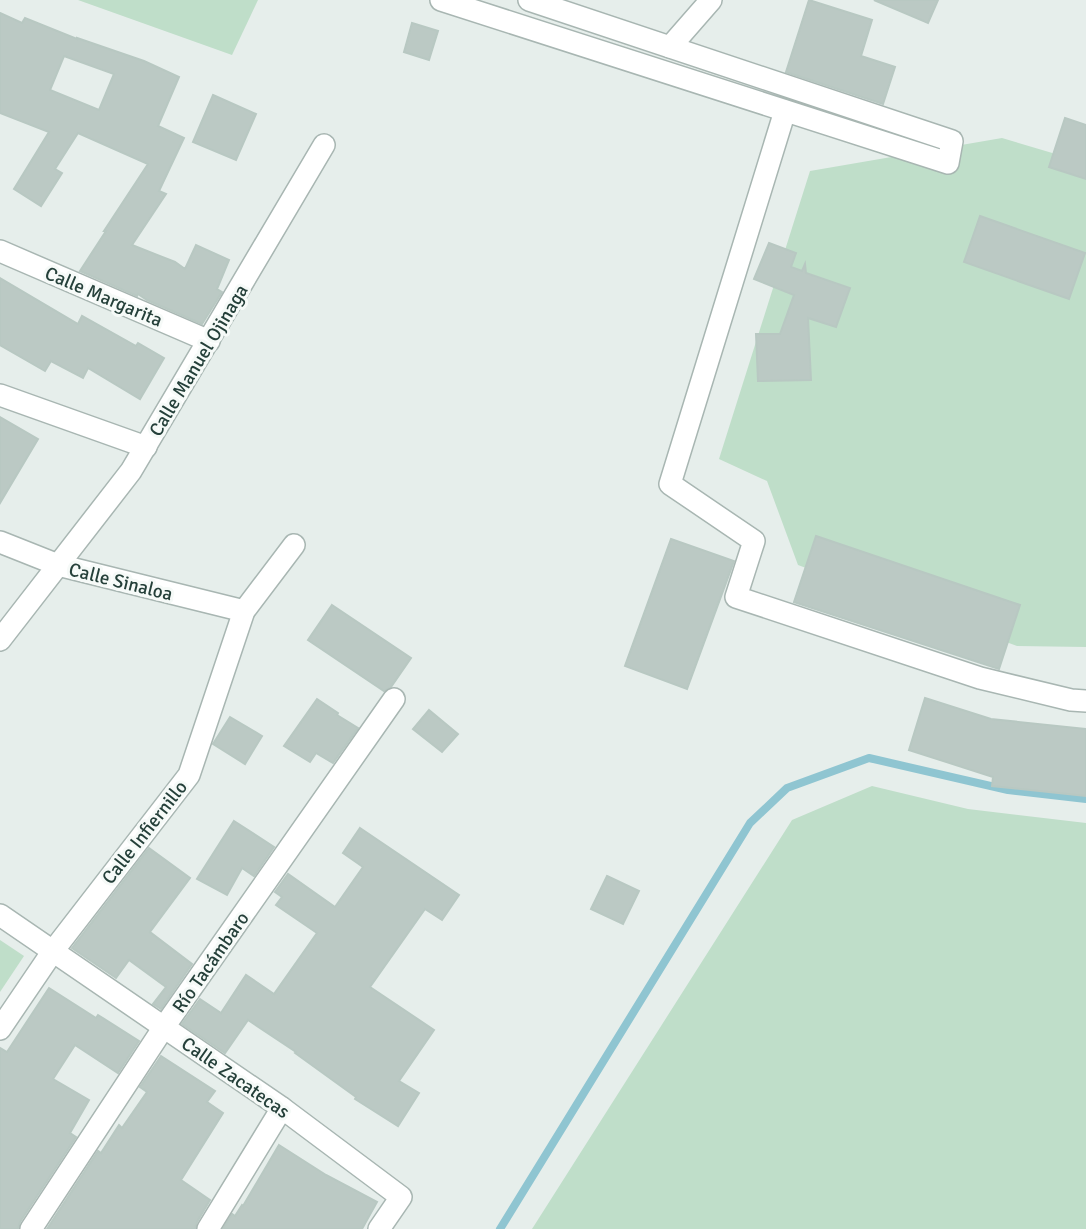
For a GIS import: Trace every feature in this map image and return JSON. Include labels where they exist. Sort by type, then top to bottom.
[{"type":"street","points":[[440,0],[948,163],[952,141],[529,0]]},
{"type":"street","points":[[670,47],[711,0]]},
{"type":"street","points":[[785,111],[670,484],[754,541],[736,597],[980,678],[1071,701],[1086,701]]},
{"type":"street","name":"Calle Manuel Ojinaga","points":[[0,640],[131,471],[324,145]]},
{"type":"street","name":"Calle Margarita","points":[[0,251],[209,341]]},
{"type":"street","points":[[0,395],[146,447]]},
{"type":"street","name":"Calle Sinaloa","points":[[0,542],[58,565],[244,611]]},
{"type":"street","name":"Calle Infiernillo","points":[[0,1029],[53,951],[189,775],[244,611],[294,545]]},
{"type":"street","name":"Río Tacámbaro","points":[[31,1229],[164,1027],[394,699]]},
{"type":"street","name":"Calle Zacatecas","points":[[0,915],[282,1108],[401,1196],[379,1229]]},
{"type":"street","points":[[208,1229],[282,1108]]},
{"type":"green space","points":[[78,0],[258,0],[232,55]]},
{"type":"green space","points":[[1002,138],[1086,163],[1086,647],[1017,646],[798,565],[767,481],[719,459],[810,171]]},
{"type":"green space","points":[[872,786],[968,809],[1086,823],[1086,1229],[532,1229],[792,820]]},
{"type":"green space","points":[[0,940],[24,956],[0,992]]},
{"type":"building","points":[[809,0],[872,20],[861,56],[895,67],[883,104],[786,72]]},
{"type":"building","points":[[874,0],[938,0],[928,23]]},
{"type":"building","points":[[0,13],[22,23],[25,18],[144,61],[179,77],[158,126],[184,138],[159,191],[166,194],[132,245],[175,262],[185,269],[196,245],[229,260],[217,289],[222,292],[202,324],[80,271],[148,164],[78,133],[55,169],[62,173],[41,206],[14,189],[49,132],[0,113]],"holes":[[[64,56],[114,74],[99,110],[50,90]]]},
{"type":"building","points":[[412,23],[438,31],[429,60],[404,52]]},
{"type":"building","points":[[213,95],[256,114],[236,160],[193,142]]},
{"type":"building","points":[[1065,118],[1086,125],[1086,179],[1049,167]]},
{"type":"building","points":[[980,216],[1085,253],[1069,299],[964,262]]},
{"type":"building","points":[[769,243],[796,253],[791,267],[802,271],[805,264],[806,273],[850,288],[836,327],[808,318],[811,380],[758,381],[756,334],[780,334],[794,295],[754,279]]},
{"type":"building","points":[[0,278],[78,324],[82,316],[164,358],[140,399],[88,368],[83,378],[51,361],[45,371],[0,345]]},
{"type":"building","points":[[0,417],[38,439],[0,503]]},
{"type":"building","points":[[816,536],[1020,605],[999,669],[794,602]]},
{"type":"building","points":[[671,539],[734,561],[687,689],[625,666]]},
{"type":"building","points":[[332,605],[411,658],[391,687],[384,691],[308,640]]},
{"type":"building","points":[[925,698],[991,719],[1086,729],[1086,796],[992,786],[993,777],[909,750]]},
{"type":"building","points":[[317,699],[358,728],[333,763],[316,753],[310,762],[284,746]]},
{"type":"building","points":[[429,710],[458,734],[442,752],[413,729]]},
{"type":"building","points":[[230,717],[262,736],[245,764],[213,744]]},
{"type":"building","points":[[234,821],[274,847],[254,876],[242,868],[227,895],[197,879]]},
{"type":"building","points":[[360,828],[459,895],[442,920],[425,909],[370,987],[434,1030],[399,1081],[419,1093],[398,1126],[355,1099],[356,1097],[296,1052],[248,1020],[225,1053],[182,1024],[200,999],[221,1013],[246,975],[274,994],[317,933],[276,905],[282,897],[275,892],[288,874],[335,907],[363,867],[343,853]]},
{"type":"building","points":[[149,848],[190,878],[150,932],[192,964],[161,1009],[153,1004],[166,987],[129,960],[116,978],[72,948]]},
{"type":"building","points":[[607,876],[639,891],[623,924],[591,909]]},
{"type":"building","points":[[49,988],[139,1041],[118,1073],[75,1045],[53,1079],[89,1100],[70,1133],[76,1137],[18,1229],[0,1229],[0,1048],[7,1052]]},
{"type":"building","points":[[161,1056],[215,1091],[207,1102],[223,1113],[181,1180],[210,1200],[195,1229],[47,1229],[98,1151],[101,1153],[119,1125],[122,1128],[147,1092],[140,1087]]},
{"type":"building","points":[[279,1145],[326,1175],[377,1202],[362,1229],[223,1229],[232,1214],[235,1216],[243,1206]]},
{"type":"waterway","points":[[500,1229],[750,823],[787,788],[869,758],[1008,790],[1086,799]]}]
